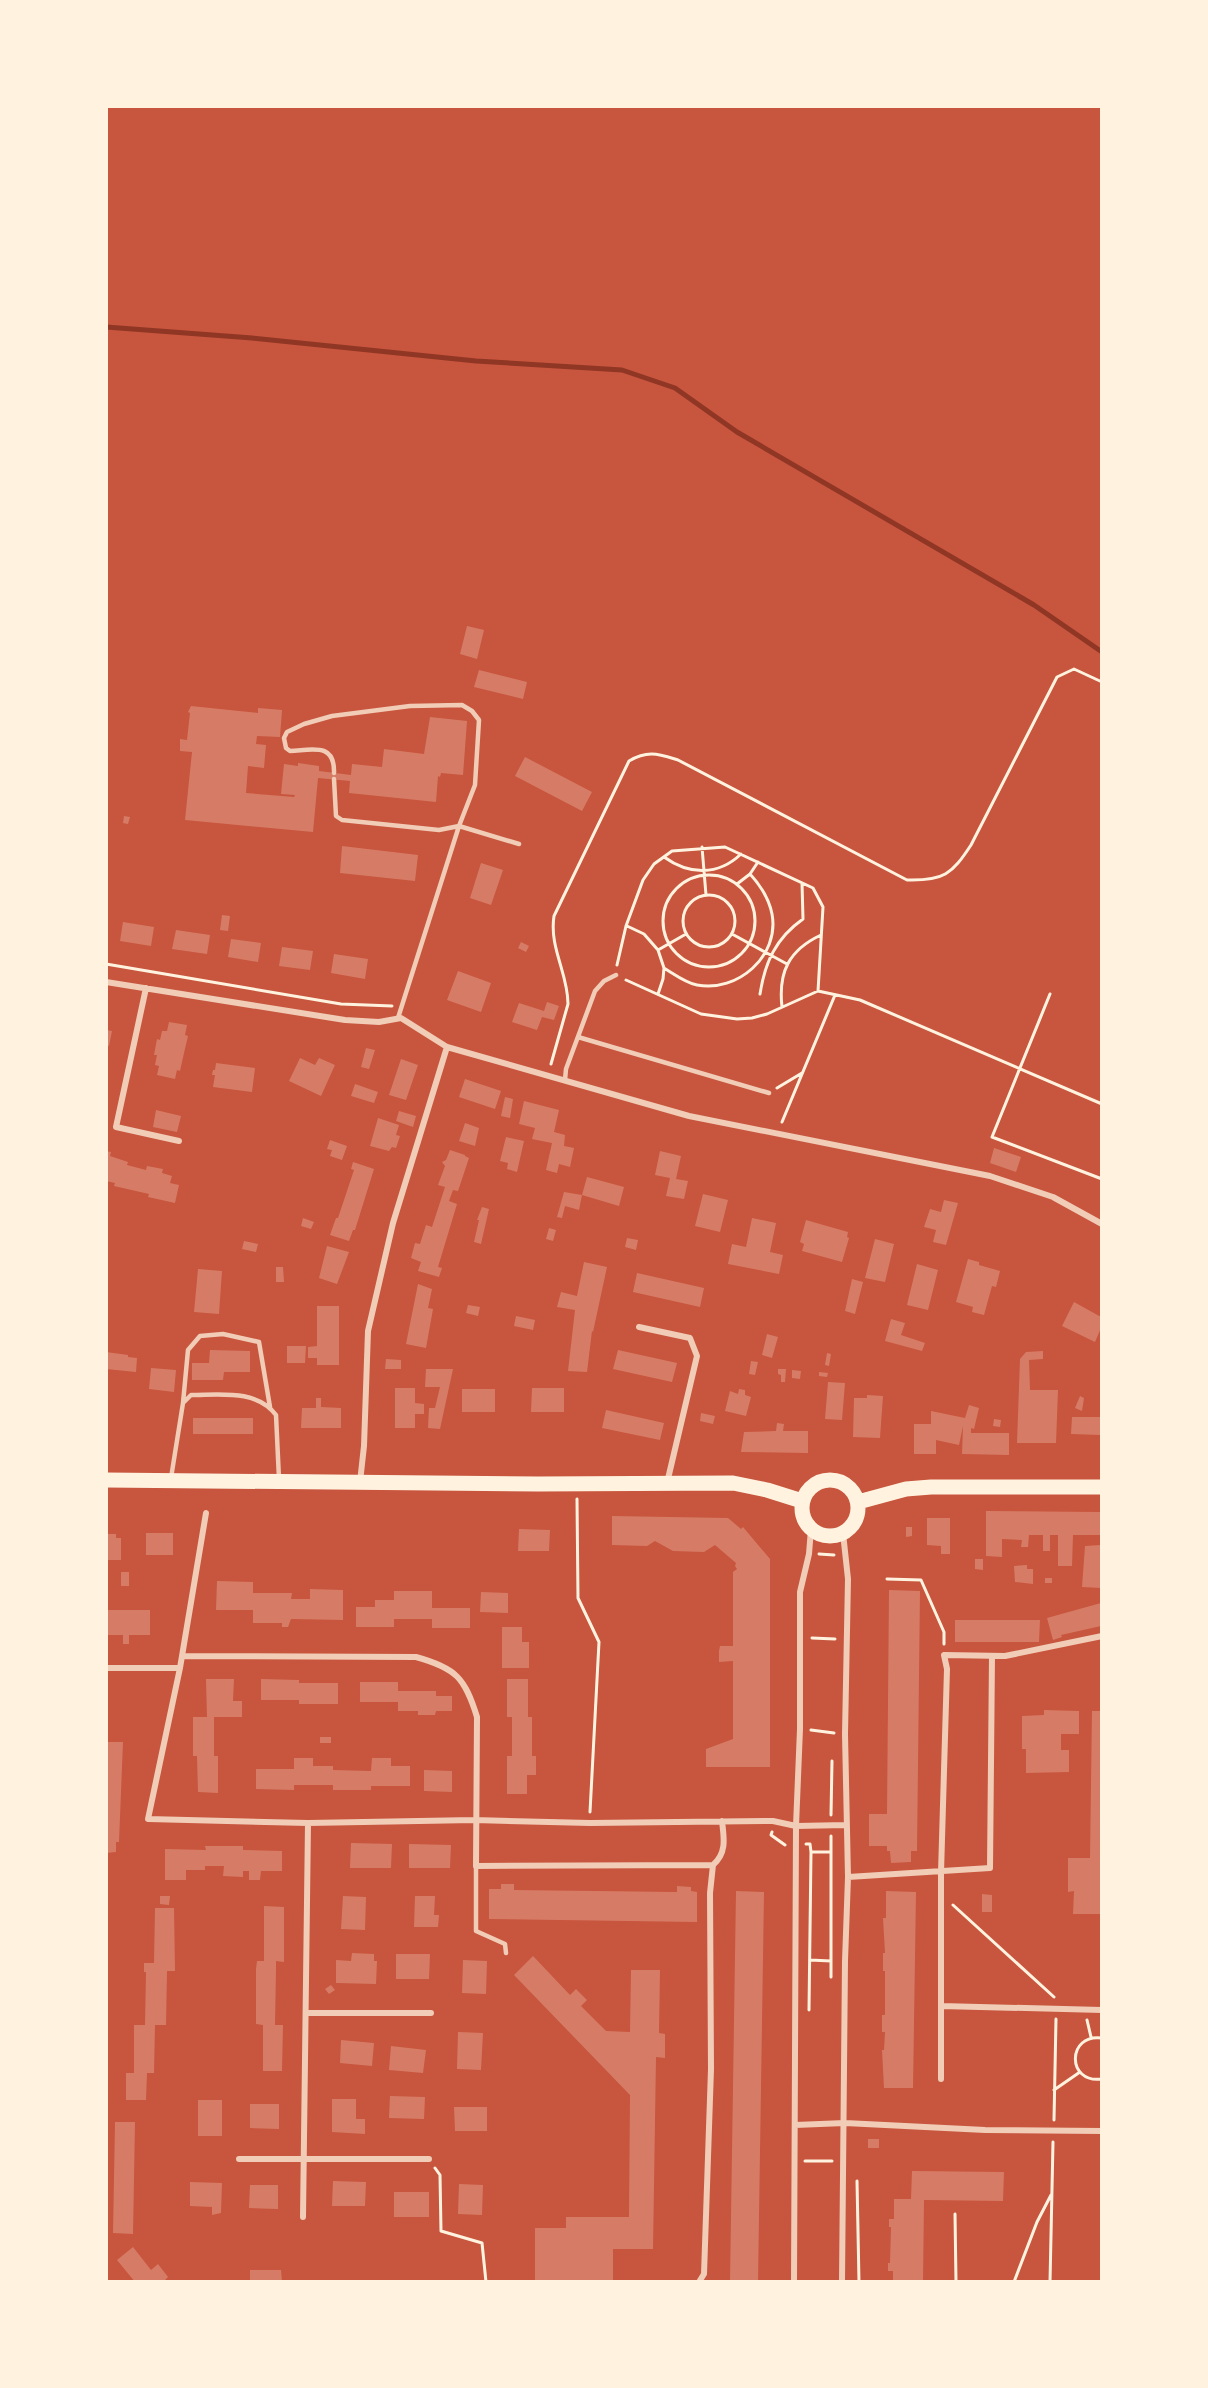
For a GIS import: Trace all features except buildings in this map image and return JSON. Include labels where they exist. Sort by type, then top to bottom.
[{"type":"main road","points":[[826,1479],[835,1479],[850,1487],[858,1502],[858,1514],[855,1519],[843,1533],[837,1535],[823,1535],[811,1529],[803,1516],[802,1501],[811,1486],[826,1479]]},
{"type":"main road","points":[[106,1480],[733,1483],[767,1490],[802,1501]]},
{"type":"main road","points":[[858,1502],[906,1490],[931,1487],[1101,1487]]},
{"type":"street","points":[[106,982],[345,1020],[379,1022],[398,1018],[447,1047],[689,1116],[990,1176],[1053,1197],[1101,1224]]},
{"type":"street","points":[[146,988],[116,1127],[179,1141]]},
{"type":"street","points":[[359,1483],[364,1446],[368,1331],[393,1223],[447,1047]]},
{"type":"street","points":[[639,1327],[690,1338],[697,1356],[667,1483]]},
{"type":"street","points":[[206,1513],[180,1668],[148,1819],[308,1823],[474,1820],[590,1823],[773,1821],[796,1826],[846,1825]]},
{"type":"street","points":[[794,2282],[796,1826],[800,1729],[800,1592],[809,1554],[811,1529]]},
{"type":"street","points":[[842,2282],[848,1877],[845,1734],[848,1579],[843,1533]]},
{"type":"street","points":[[941,2079],[940,1873],[947,1669],[944,1654],[1005,1656],[1101,1636]]},
{"type":"street","points":[[182,1656],[416,1657],[440,1664],[459,1676],[471,1698],[477,1717],[474,1820],[476,1866],[713,1865],[721,1858],[725,1843],[722,1821]]},
{"type":"street","points":[[848,1877],[990,1869],[992,1656]]},
{"type":"street","points":[[106,1668],[180,1668]]},
{"type":"street","points":[[303,2217],[308,1823]]},
{"type":"street","points":[[699,2282],[704,2274],[711,2080],[710,1893],[713,1865]]},
{"type":"street","points":[[941,2006],[1101,2010]]},
{"type":"street","points":[[306,2013],[431,2013]]},
{"type":"street","points":[[795,2125],[845,2123],[985,2130],[1101,2131]]},
{"type":"street","points":[[239,2159],[429,2159]]},
{"type":"lane","points":[[334,773],[334,762],[331,755],[324,750],[290,751],[286,748],[284,738],[287,732],[304,724],[332,716],[410,706],[462,705],[472,711],[478,720],[475,785],[459,826],[398,1018]]},
{"type":"lane","points":[[334,779],[336,816],[342,820],[440,830],[459,826],[519,844]]},
{"type":"lane","points":[[565,1080],[566,1069],[595,991],[604,981],[616,975]]},
{"type":"lane","points":[[578,1037],[769,1093]]},
{"type":"lane","points":[[171,1481],[183,1403],[188,1350],[200,1336],[223,1334],[259,1342],[270,1407],[276,1415],[279,1482]]},
{"type":"lane","points":[[183,1403],[191,1395],[243,1395],[270,1407]]},
{"type":"lane","points":[[476,1866],[476,1931],[505,1944],[506,1953]]},
{"type":"path","points":[[551,1064],[568,1004],[568,994],[553,942],[554,916],[629,761],[642,754],[658,754],[678,760],[908,880],[929,881],[955,869],[971,845],[1057,677],[1074,669],[1101,682]]},
{"type":"path","points":[[818,991],[823,907],[813,888],[725,847],[672,851],[654,864],[643,880],[626,926],[616,975],[713,1018],[737,1020],[752,1018],[818,991],[860,1000],[1101,1104]]},
{"type":"path","points":[[702,848],[706,895]]},
{"type":"path","points":[[664,857],[682,867],[704,873],[725,877],[737,884],[749,898],[755,913],[755,927],[749,944],[742,954],[730,963],[716,967],[702,967],[687,963],[675,954],[668,944],[663,928],[663,912],[669,897],[680,885],[693,877],[704,873],[725,866],[741,854]]},
{"type":"path","points":[[737,884],[750,874],[758,862]]},
{"type":"path","points":[[750,874],[768,898],[773,916],[772,934],[760,994]]},
{"type":"path","points":[[664,968],[696,985],[717,986],[737,980],[753,969],[785,934],[803,919],[802,883]]},
{"type":"path","points":[[706,895],[718,896],[732,908],[735,916],[732,934],[727,940],[712,947],[695,944],[686,934],[682,923],[687,906],[693,900],[706,895]]},
{"type":"path","points":[[626,926],[644,934],[657,950],[664,968],[658,994]]},
{"type":"path","points":[[657,950],[686,934]]},
{"type":"path","points":[[732,934],[787,964]]},
{"type":"path","points":[[782,1007],[781,985],[787,964],[796,951],[821,934]]},
{"type":"path","points":[[1050,994],[992,1137],[1101,1179]]},
{"type":"path","points":[[780,1135],[782,1118],[835,995]]},
{"type":"path","points":[[769,1093],[803,1072]]},
{"type":"path","points":[[577,1484],[578,1598],[598,1642],[590,1823]]},
{"type":"path","points":[[809,1554],[846,1555]]},
{"type":"path","points":[[887,1579],[921,1580],[944,1632],[944,1654]]},
{"type":"path","points":[[833,1639],[840,1631]]},
{"type":"path","points":[[799,1638],[846,1640]]},
{"type":"path","points":[[800,1729],[845,1734]]},
{"type":"path","points":[[831,1984],[832,1756]]},
{"type":"path","points":[[811,1852],[847,1852]]},
{"type":"path","points":[[941,1893],[1054,1996],[1056,2009],[1050,2282]]},
{"type":"path","points":[[796,1960],[845,1961]]},
{"type":"path","points":[[1084,2010],[1091,2038]]},
{"type":"path","points":[[1101,2038],[1091,2038],[1080,2045],[1076,2052],[1076,2066],[1080,2072],[1092,2080],[1101,2079]]},
{"type":"path","points":[[1054,2090],[1080,2072]]},
{"type":"path","points":[[830,2152],[830,2161]]},
{"type":"path","points":[[429,2159],[440,2175],[441,2231],[482,2243],[486,2282]]},
{"type":"path","points":[[795,2161],[856,2161],[859,2282]]},
{"type":"path","points":[[1014,2282],[1037,2222],[1052,2194]]},
{"type":"path","points":[[955,2214],[956,2282]]},
{"type":"waterway","points":[[106,327],[252,338],[476,361],[622,370],[675,388],[737,432],[1034,605],[1102,652]]}]
